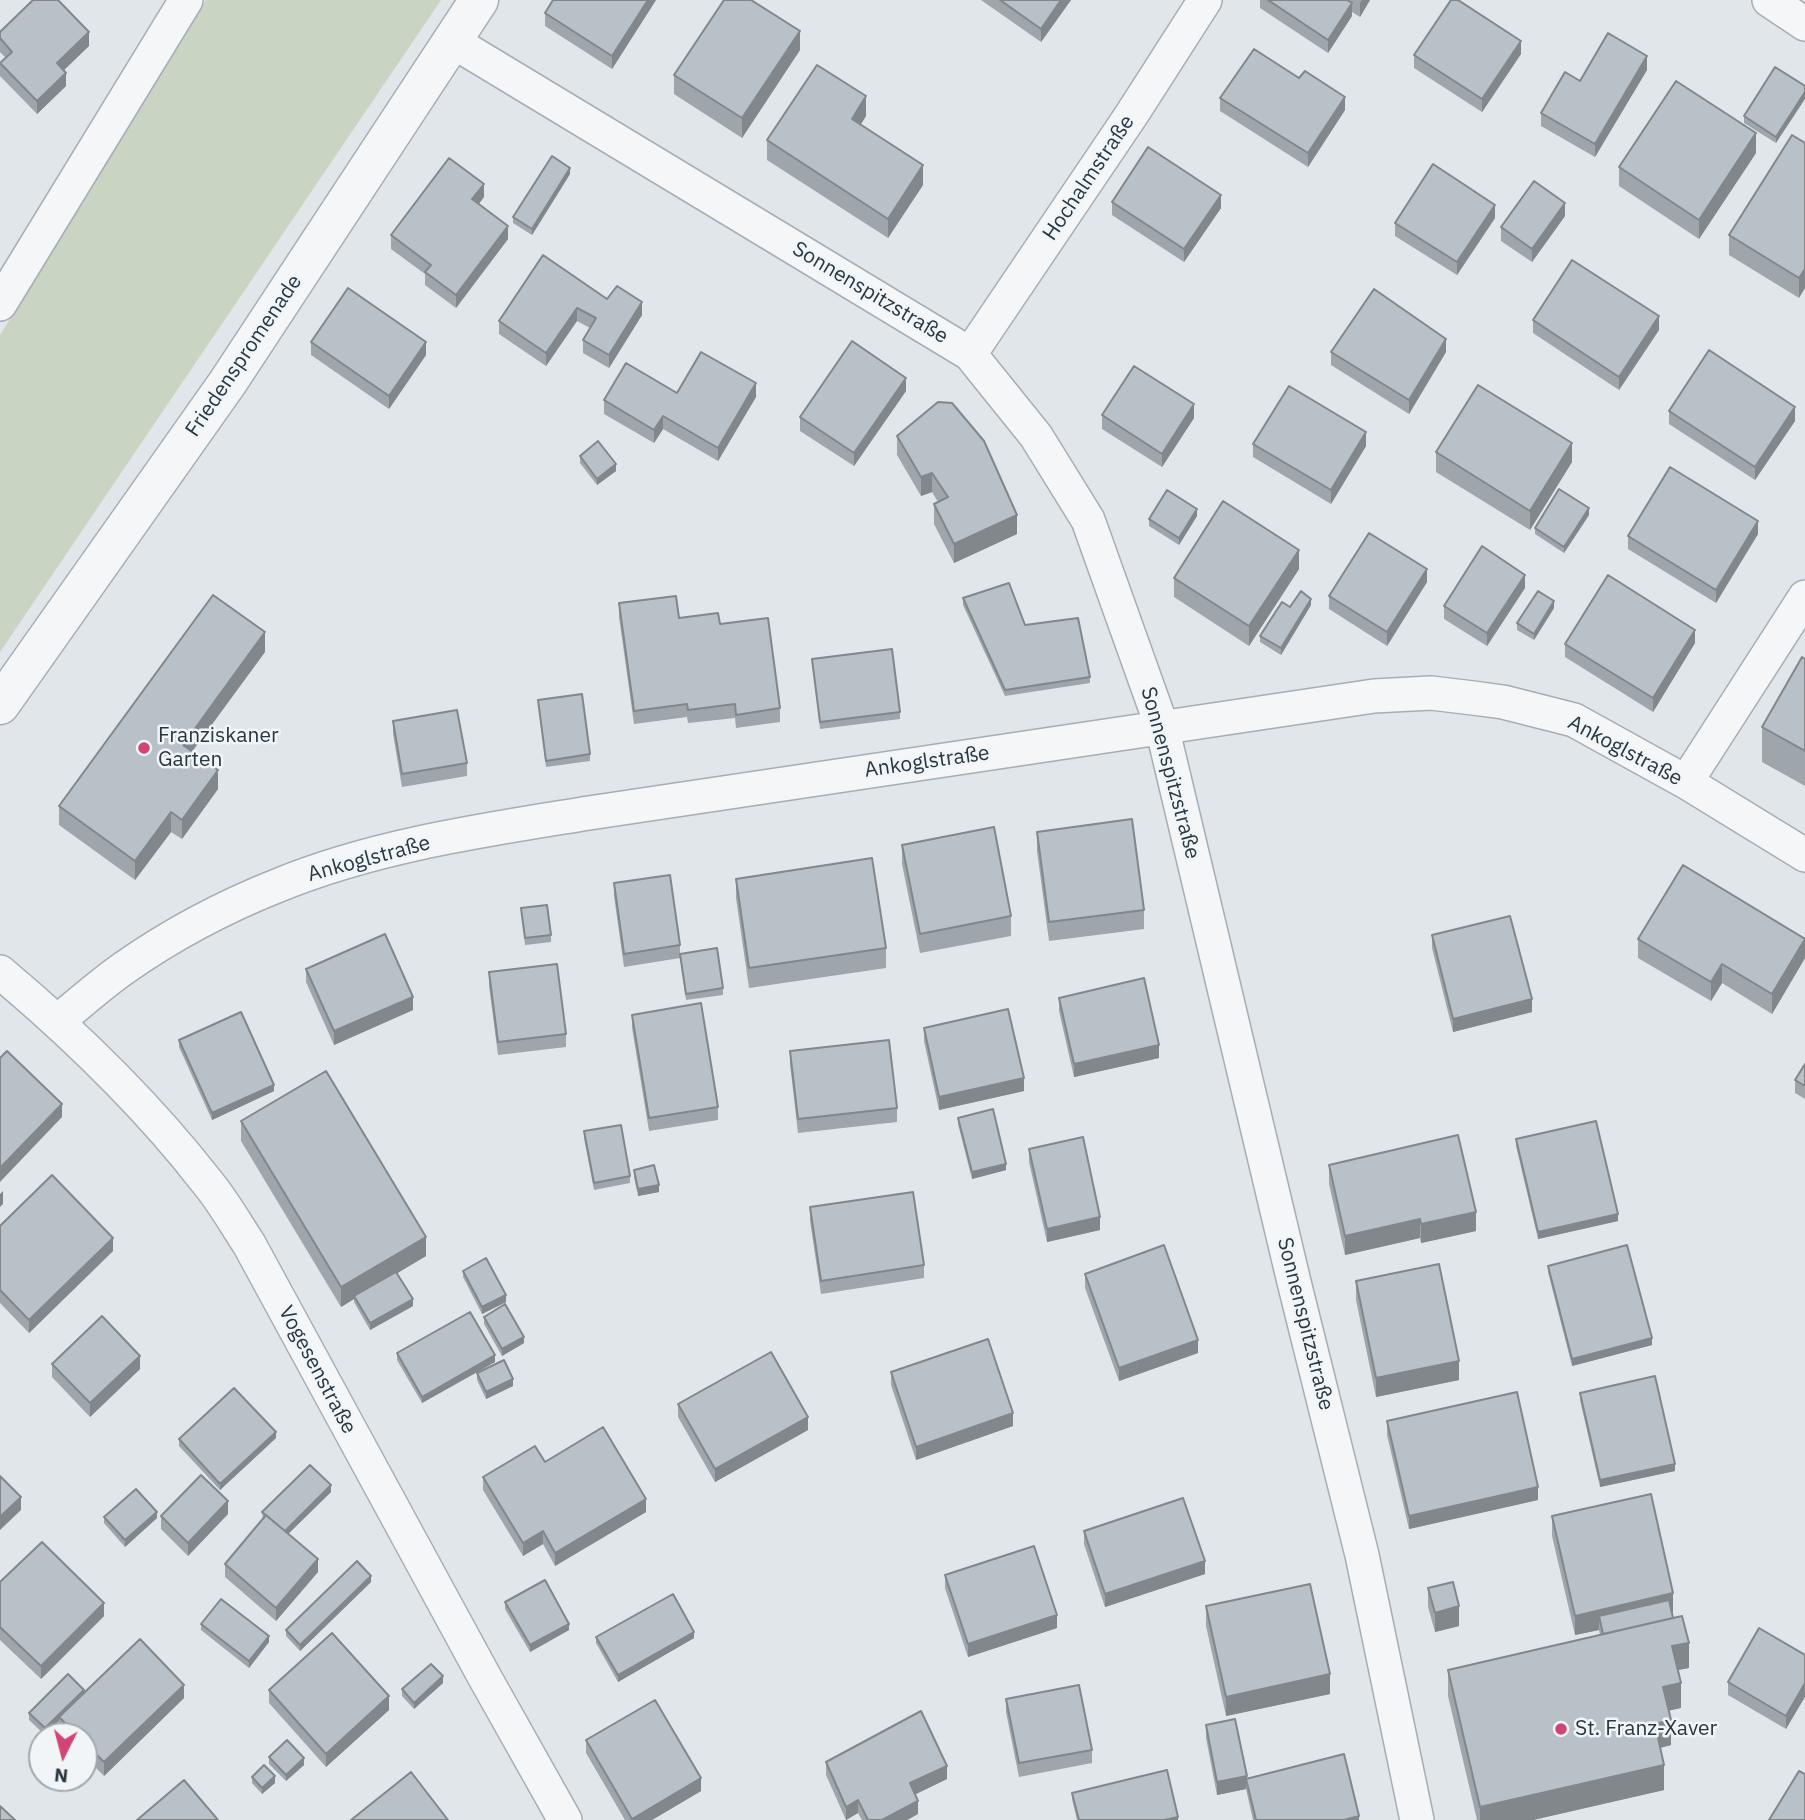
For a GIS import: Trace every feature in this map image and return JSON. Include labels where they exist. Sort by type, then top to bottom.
[{"type":"street","points":[[0,304],[186,0]]},
{"type":"street","name":"Friedenspromenade","points":[[0,705],[228,382],[479,0]]},
{"type":"street","name":"Hochalmstraße","points":[[970,354],[1132,114],[1205,0]]},
{"type":"street","points":[[1769,0],[1805,24]]},
{"type":"street","name":"Sonnenspitzstraße","points":[[453,41],[970,354],[1036,436],[1088,520],[1162,727],[1362,1555],[1417,1820]]},
{"type":"street","points":[[1686,782],[1805,597]]},
{"type":"street","name":"Ankoglstraße","points":[[58,1021],[124,968],[168,940],[225,910],[279,885],[385,851],[589,813],[1374,696],[1431,693],[1462,696],[1503,702],[1574,720],[1686,782],[1805,855]]},
{"type":"street","name":"Vogesenstraße","points":[[0,972],[58,1021],[136,1100],[208,1182],[249,1244],[565,1820]]},
{"type":"green space","points":[[206,0],[441,0],[0,652],[0,335]]},
{"type":"building","points":[[33,0],[58,0],[89,32],[57,63],[66,73],[37,101],[0,63],[12,52],[0,38],[0,32]]},
{"type":"building","points":[[553,0],[648,0],[612,56],[545,13]]},
{"type":"building","points":[[724,0],[751,0],[800,31],[742,118],[674,75]]},
{"type":"building","points":[[1000,0],[1061,0],[1041,29]]},
{"type":"building","points":[[1268,0],[1347,0],[1352,3],[1328,40]]},
{"type":"building","points":[[1451,0],[1458,0],[1521,41],[1482,99],[1414,55]]},
{"type":"building","points":[[1608,33],[1647,56],[1595,144],[1541,113],[1565,72],[1580,81]]},
{"type":"building","points":[[1254,49],[1299,78],[1305,71],[1345,97],[1308,153],[1220,98]]},
{"type":"building","points":[[817,65],[866,96],[852,119],[923,165],[888,219],[767,140]]},
{"type":"building","points":[[1775,67],[1805,86],[1805,92],[1776,137],[1744,116]]},
{"type":"building","points":[[1676,81],[1756,133],[1699,220],[1619,167]]},
{"type":"building","points":[[1792,135],[1805,143],[1805,269],[1799,278],[1729,235]]},
{"type":"building","points":[[1148,147],[1221,195],[1184,249],[1112,202]]},
{"type":"building","points":[[552,156],[570,168],[532,229],[513,217]]},
{"type":"building","points":[[449,158],[484,184],[472,199],[508,226],[456,295],[425,272],[431,265],[391,235]]},
{"type":"building","points":[[1433,164],[1495,205],[1457,262],[1395,223]]},
{"type":"building","points":[[1534,181],[1565,203],[1532,249],[1501,227]]},
{"type":"building","points":[[543,255],[607,299],[617,286],[642,302],[609,355],[583,340],[596,318],[577,308],[546,353],[499,321]]},
{"type":"building","points":[[1572,260],[1659,316],[1619,377],[1533,320]]},
{"type":"building","points":[[348,288],[426,342],[389,396],[311,342]]},
{"type":"building","points":[[1374,289],[1446,339],[1409,400],[1331,352]]},
{"type":"building","points":[[852,341],[906,378],[854,453],[800,417]]},
{"type":"building","points":[[1709,350],[1795,407],[1755,467],[1669,411]]},
{"type":"building","points":[[701,352],[756,383],[718,448],[663,416],[654,430],[604,400],[626,363],[677,393]]},
{"type":"building","points":[[1134,366],[1194,404],[1162,454],[1102,415]]},
{"type":"building","points":[[1478,385],[1572,443],[1530,511],[1436,452]]},
{"type":"building","points":[[1289,386],[1366,432],[1331,490],[1253,444]]},
{"type":"building","points":[[938,402],[952,403],[984,441],[1017,515],[954,544],[934,504],[948,497],[932,473],[921,477],[897,436]]},
{"type":"building","points":[[598,441],[616,464],[597,479],[580,456]]},
{"type":"building","points":[[1670,467],[1758,521],[1716,590],[1628,536]]},
{"type":"building","points":[[1559,489],[1589,508],[1564,547],[1535,528]]},
{"type":"building","points":[[1167,490],[1197,509],[1179,538],[1149,519]]},
{"type":"building","points":[[1223,501],[1299,550],[1249,626],[1174,578]]},
{"type":"building","points":[[1369,533],[1427,569],[1387,632],[1329,596]]},
{"type":"building","points":[[1482,546],[1525,575],[1487,633],[1444,606]]},
{"type":"building","points":[[1608,575],[1695,630],[1653,698],[1565,644]]},
{"type":"building","points":[[1009,583],[1025,625],[1078,618],[1090,677],[1005,690],[963,598]]},
{"type":"building","points":[[1301,591],[1311,599],[1281,648],[1260,636],[1282,602],[1290,607]]},
{"type":"building","points":[[1538,591],[1554,601],[1534,634],[1517,623]]},
{"type":"building","points":[[213,595],[265,632],[183,745],[218,770],[182,820],[171,812],[135,861],[59,806]]},
{"type":"building","points":[[676,596],[679,618],[718,613],[720,624],[768,618],[780,708],[736,715],[735,704],[688,710],[687,704],[634,711],[619,603]]},
{"type":"building","points":[[892,649],[900,712],[820,722],[812,659]]},
{"type":"building","points":[[1802,657],[1805,659],[1805,751],[1762,727]]},
{"type":"building","points":[[582,694],[590,754],[546,761],[538,700]]},
{"type":"building","points":[[457,710],[467,763],[402,774],[393,721]]},
{"type":"building","points":[[1132,819],[1144,910],[1049,922],[1037,832]]},
{"type":"building","points":[[994,827],[1011,916],[920,934],[902,845]]},
{"type":"building","points":[[872,858],[886,948],[749,968],[736,879]]},
{"type":"building","points":[[1683,865],[1805,939],[1772,994],[1722,964],[1711,982],[1638,939]]},
{"type":"building","points":[[670,875],[680,945],[624,954],[614,883]]},
{"type":"building","points":[[547,905],[551,935],[525,938],[521,908]]},
{"type":"building","points":[[1510,916],[1532,999],[1453,1019],[1432,935]]},
{"type":"building","points":[[385,934],[413,997],[334,1031],[306,969]]},
{"type":"building","points":[[717,948],[723,988],[686,994],[680,954]]},
{"type":"building","points":[[557,964],[566,1034],[498,1042],[489,972]]},
{"type":"building","points":[[1144,978],[1159,1045],[1074,1064],[1059,998]]},
{"type":"building","points":[[701,1003],[718,1107],[649,1118],[632,1015]]},
{"type":"building","points":[[1008,1009],[1024,1078],[939,1097],[924,1028]]},
{"type":"building","points":[[241,1012],[274,1085],[212,1113],[179,1040]]},
{"type":"building","points":[[889,1040],[897,1108],[798,1119],[790,1051]]},
{"type":"building","points":[[7,1051],[62,1104],[0,1168],[0,1058]]},
{"type":"building","points":[[1805,1064],[1805,1086],[1795,1080]]},
{"type":"building","points":[[326,1071],[426,1237],[341,1287],[241,1121]]},
{"type":"building","points":[[993,1109],[1006,1164],[972,1172],[958,1118]]},
{"type":"building","points":[[1596,1121],[1618,1214],[1538,1232],[1516,1139]]},
{"type":"building","points":[[621,1125],[630,1176],[594,1183],[584,1131]]},
{"type":"building","points":[[1458,1135],[1476,1212],[1421,1224],[1420,1219],[1345,1236],[1329,1165]]},
{"type":"building","points":[[1083,1137],[1100,1217],[1047,1229],[1029,1149]]},
{"type":"building","points":[[654,1165],[659,1185],[638,1189],[634,1170]]},
{"type":"building","points":[[52,1175],[113,1238],[29,1320],[0,1290],[0,1226]]},
{"type":"building","points":[[913,1192],[924,1265],[821,1281],[810,1207]]},
{"type":"building","points":[[1164,1245],[1198,1340],[1119,1368],[1085,1274]]},
{"type":"building","points":[[1627,1245],[1652,1338],[1572,1359],[1548,1266]]},
{"type":"building","points":[[486,1258],[506,1295],[482,1307],[463,1271]]},
{"type":"building","points":[[1439,1264],[1459,1361],[1376,1378],[1356,1281]]},
{"type":"building","points":[[396,1272],[413,1299],[370,1323],[354,1296]]},
{"type":"building","points":[[505,1304],[524,1337],[502,1349],[484,1317]]},
{"type":"building","points":[[470,1312],[495,1355],[422,1397],[397,1353]]},
{"type":"building","points":[[102,1316],[140,1356],[90,1403],[52,1364]]},
{"type":"building","points":[[988,1339],[1013,1413],[916,1447],[891,1372]]},
{"type":"building","points":[[771,1352],[808,1417],[715,1469],[678,1404]]},
{"type":"building","points":[[504,1360],[513,1379],[486,1392],[477,1373]]},
{"type":"building","points":[[1655,1376],[1675,1464],[1600,1480],[1580,1393]]},
{"type":"building","points":[[234,1388],[276,1432],[220,1484],[179,1439]]},
{"type":"building","points":[[1517,1392],[1538,1487],[1409,1516],[1387,1421]]},
{"type":"building","points":[[603,1427],[646,1499],[555,1553],[543,1531],[523,1543],[483,1477],[535,1446],[545,1462]]},
{"type":"building","points":[[310,1465],[331,1485],[285,1531],[262,1512]]},
{"type":"building","points":[[201,1475],[228,1501],[188,1543],[161,1516]]},
{"type":"building","points":[[0,1476],[21,1497],[0,1517]]},
{"type":"building","points":[[136,1489],[157,1512],[125,1540],[104,1517]]},
{"type":"building","points":[[1651,1494],[1673,1593],[1575,1616],[1552,1516]]},
{"type":"building","points":[[1183,1498],[1205,1561],[1105,1594],[1084,1531]]},
{"type":"building","points":[[266,1515],[318,1559],[276,1608],[225,1564]]},
{"type":"building","points":[[42,1542],[104,1603],[41,1666],[0,1627],[0,1582]]},
{"type":"building","points":[[1034,1546],[1057,1615],[968,1644],[945,1575]]},
{"type":"building","points":[[357,1561],[371,1576],[300,1645],[286,1630]]},
{"type":"building","points":[[545,1580],[569,1624],[530,1645],[505,1602]]},
{"type":"building","points":[[1453,1582],[1459,1606],[1435,1613],[1428,1588]]},
{"type":"building","points":[[1310,1584],[1330,1674],[1226,1697],[1206,1606]]},
{"type":"building","points":[[673,1594],[694,1632],[618,1675],[596,1637]]},
{"type":"building","points":[[221,1599],[269,1636],[249,1661],[201,1624]]},
{"type":"building","points":[[1669,1600],[1673,1618],[1603,1634],[1599,1616]]},
{"type":"building","name":"St. Franz-Xaver","points":[[1682,1616],[1689,1643],[1672,1646],[1681,1683],[1663,1687],[1671,1720],[1655,1724],[1664,1765],[1480,1807],[1448,1670]]},
{"type":"building","points":[[1759,1628],[1805,1655],[1805,1683],[1786,1716],[1728,1682]]},
{"type":"building","points":[[332,1633],[389,1696],[326,1754],[269,1690]]},
{"type":"building","points":[[140,1639],[184,1685],[104,1762],[98,1756],[98,1722],[64,1722],[59,1717]]},
{"type":"building","points":[[431,1664],[443,1676],[414,1703],[402,1689]]},
{"type":"building","points":[[68,1674],[84,1690],[51,1722],[39,1722],[29,1713]]},
{"type":"building","points":[[1079,1685],[1092,1750],[1019,1763],[1006,1699]]},
{"type":"building","points":[[655,1700],[701,1778],[632,1819],[586,1740]]},
{"type":"building","points":[[921,1711],[947,1766],[910,1783],[918,1801],[882,1820],[868,1820],[858,1800],[846,1807],[826,1762]]},
{"type":"building","points":[[1235,1719],[1247,1776],[1217,1782],[1206,1725]]},
{"type":"building","points":[[287,1740],[304,1758],[286,1775],[269,1757]]},
{"type":"building","points":[[1344,1754],[1359,1816],[1344,1820],[1256,1820],[1246,1779]]},
{"type":"building","points":[[264,1765],[275,1776],[262,1788],[252,1777]]},
{"type":"building","points":[[1167,1770],[1178,1817],[1164,1820],[1079,1820],[1072,1793]]},
{"type":"building","points":[[1799,1771],[1805,1774],[1805,1820],[1769,1820]]},
{"type":"building","points":[[411,1772],[448,1820],[351,1820]]},
{"type":"building","points":[[184,1780],[218,1820],[137,1820]]},
{"type":"building","points":[[0,1806],[15,1820],[0,1820]]},
{"type":"place","name":"Franziskaner Garten","points":[[144,748]]},
{"type":"place","name":"St. Franz-Xaver","points":[[1561,1729]]}]
